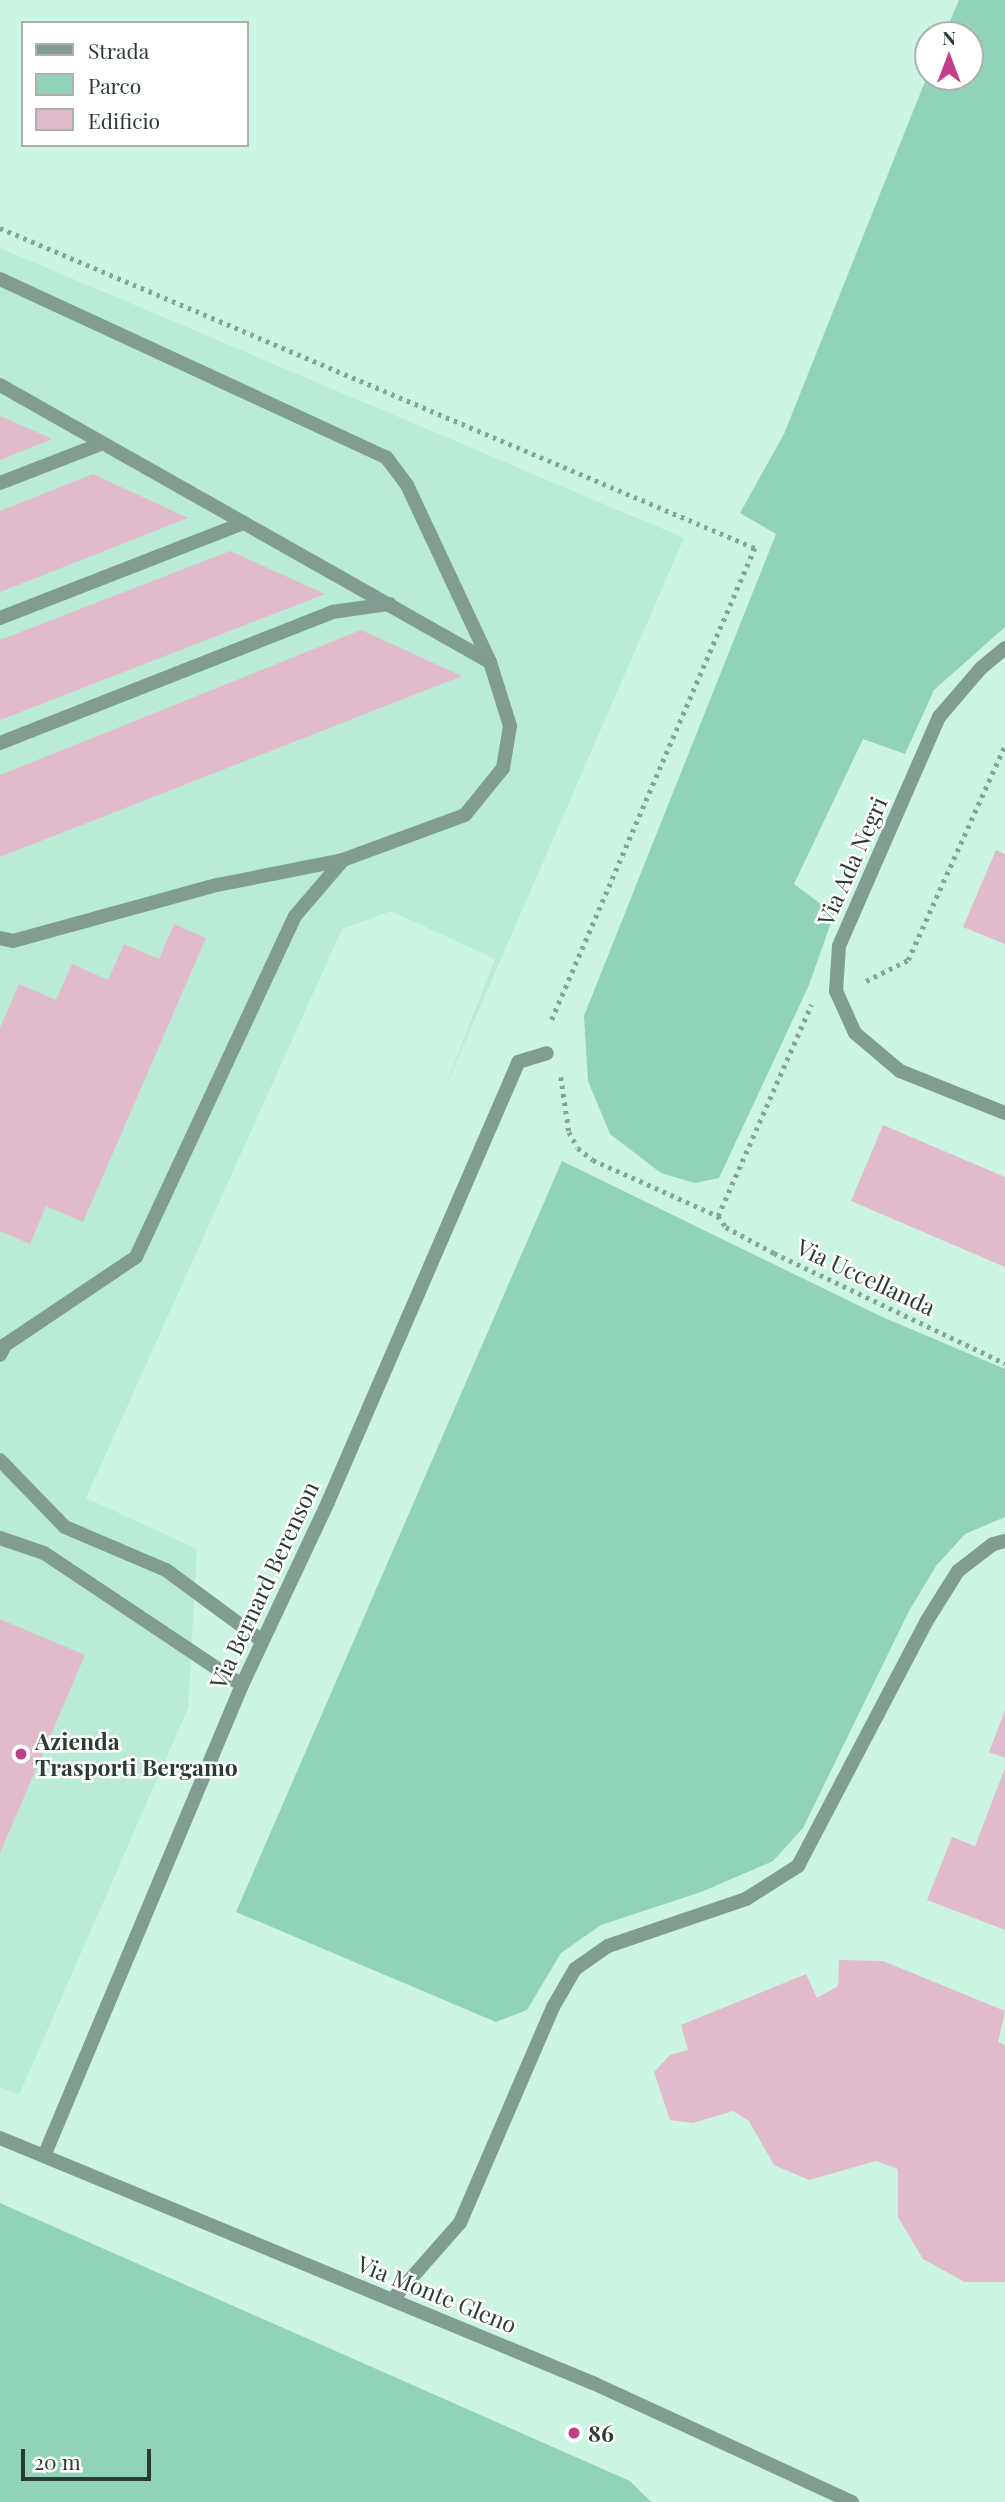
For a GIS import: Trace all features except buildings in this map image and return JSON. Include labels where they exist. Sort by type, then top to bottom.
[{"type":"street","points":[[0,279],[386,457],[407,485],[490,662],[510,726],[503,768],[465,815],[343,860],[216,885],[6,940],[0,952]]},
{"type":"street","points":[[0,385],[490,662]]},
{"type":"street","points":[[0,483],[103,443]]},
{"type":"street","points":[[0,618],[244,523]]},
{"type":"street","points":[[0,743],[332,612],[389,604]]},
{"type":"street","name":"Via Ada Negri","points":[[1005,648],[981,668],[939,717],[839,946],[836,991],[855,1033],[900,1071],[1005,1113]]},
{"type":"street","points":[[2,1349],[135,1257],[295,916],[343,860]]},
{"type":"street","name":"Via Bernard Berenson","points":[[44,2156],[261,1640],[328,1502],[518,1062],[547,1053]]},
{"type":"street","points":[[0,1460],[65,1527],[166,1570],[261,1640]]},
{"type":"street","points":[[0,1538],[44,1553],[242,1685]]},
{"type":"street","points":[[392,2300],[460,2223],[553,2007],[575,1969],[608,1946],[746,1899],[798,1867],[926,1622],[958,1571],[993,1544],[1005,1541]]},
{"type":"street","name":"Via Monte Gleno","points":[[0,2138],[593,2383],[852,2502]]},
{"type":"path","points":[[836,991],[908,960],[1005,745]]},
{"type":"path","name":"Via Uccellanda","points":[[836,991],[811,1003],[718,1216],[726,1227],[774,1253],[1005,1363]]},
{"type":"shaded area","points":[[0,248],[684,538],[444,1090],[495,959],[391,911],[342,929],[86,1498],[197,1549],[188,1708],[19,2095],[0,2087]]},
{"type":"green space","points":[[959,0],[1005,0],[1005,627],[934,690],[905,754],[863,739],[794,884],[834,914],[809,985],[719,1178],[695,1183],[661,1173],[610,1134],[588,1081],[584,1016],[776,534],[740,513],[784,434],[921,91],[984,91],[984,21],[950,21]]},
{"type":"green space","points":[[562,1161],[880,1316],[1005,1369],[1005,1517],[965,1534],[936,1566],[909,1611],[803,1828],[773,1861],[701,1892],[601,1925],[561,1953],[527,2010],[496,2022],[236,1912]]},
{"type":"green space","points":[[0,2203],[630,2481],[651,2502],[0,2502]]},
{"type":"place","name":"Azienda Trasporti Bergamo","points":[[21,1754]]},
{"type":"place","name":"86","points":[[574,2433]]}]
